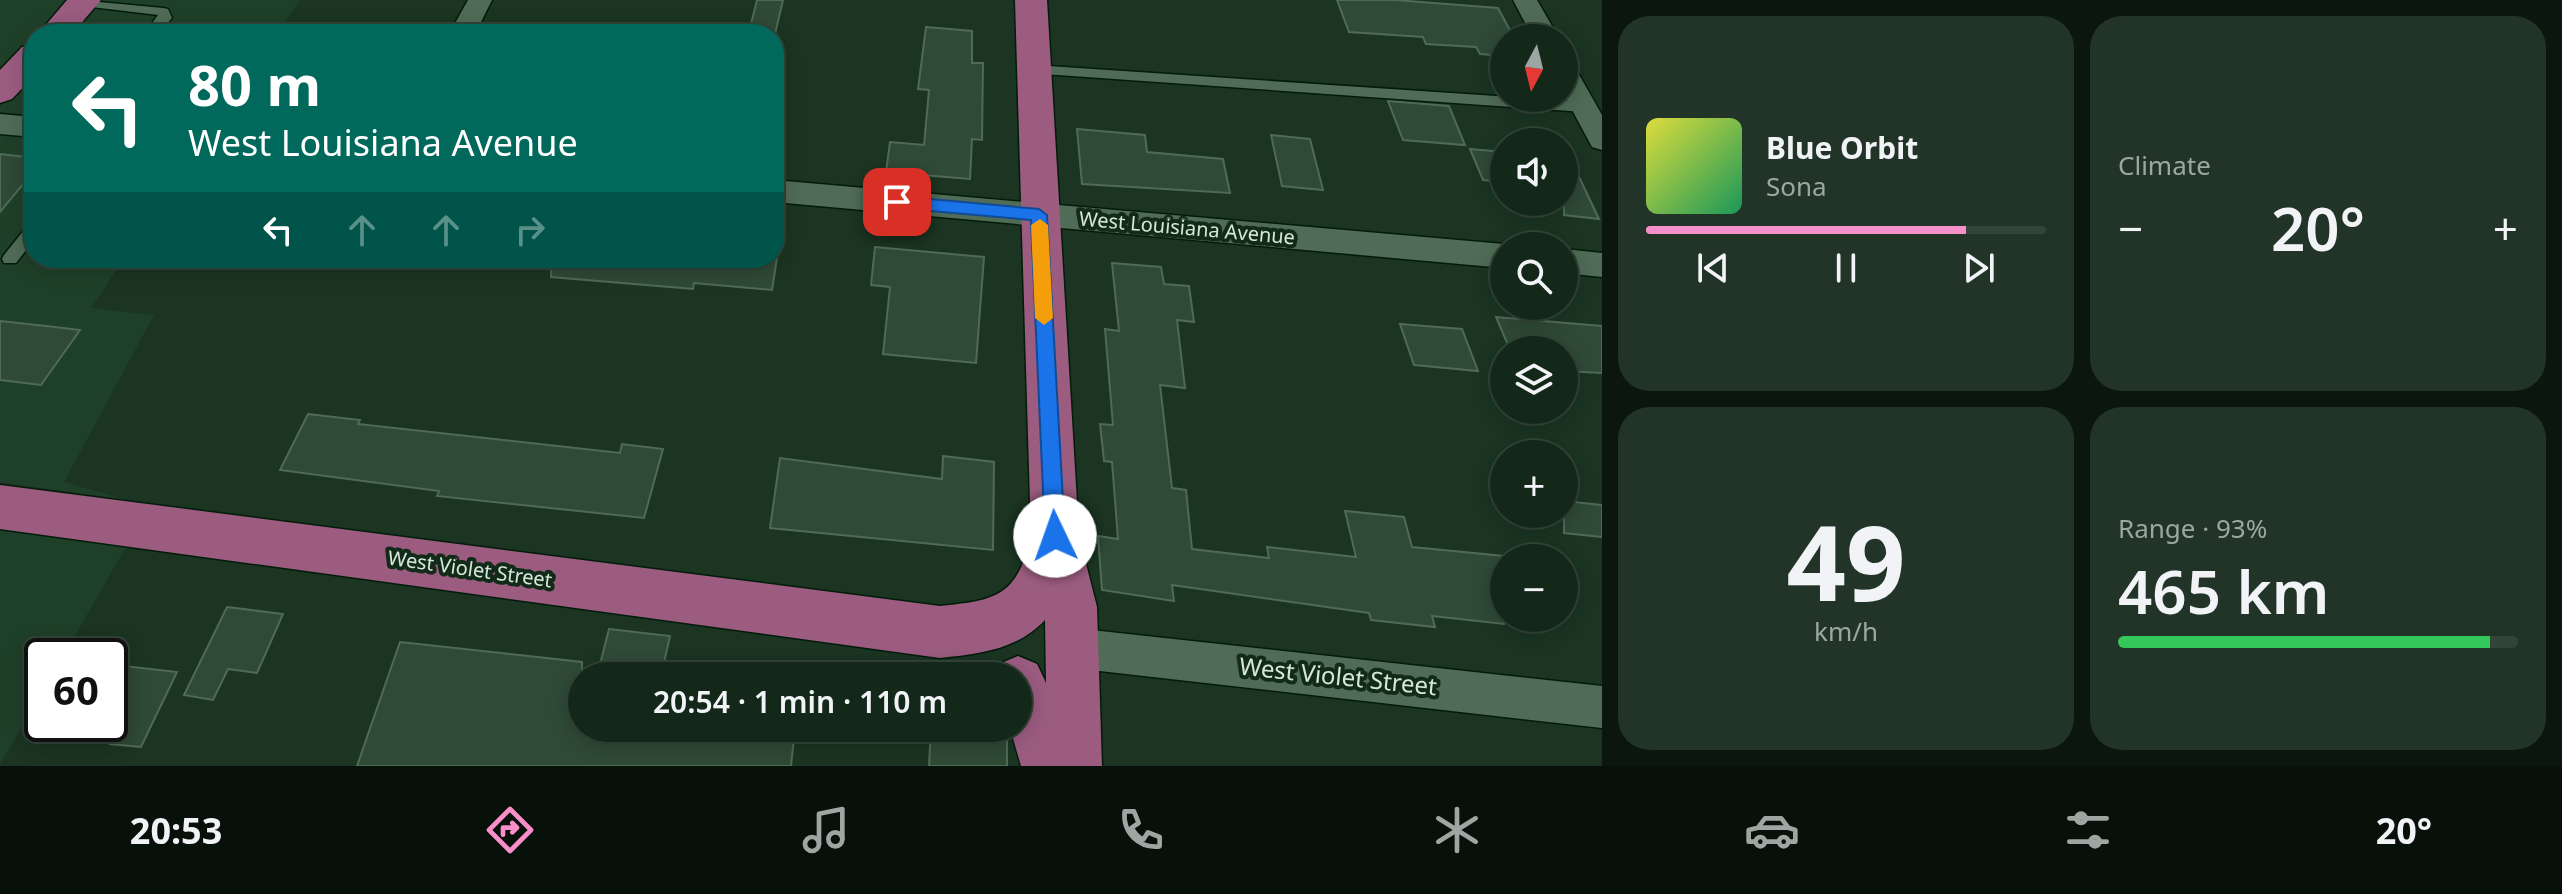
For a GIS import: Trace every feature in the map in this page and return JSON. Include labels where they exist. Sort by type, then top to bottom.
[{"type":"main road","points":[[1031,0],[1055,536],[1071,607],[1074,766]]},
{"type":"main road","points":[[63,24],[84,1]]},
{"type":"main road","points":[[0,91],[24,67]]},
{"type":"main road","name":"West Violet Street","points":[[0,507],[940,632],[992,626],[1017,612],[1050,568],[1055,536]]},
{"type":"main road","name":"West Violet Street","points":[[940,632],[995,662]]},
{"type":"main road","points":[[1032,714],[1043,738],[1049,766]]},
{"type":"street","points":[[467,24],[480,0]]},
{"type":"street","points":[[1525,0],[1538,24]]},
{"type":"street","points":[[1578,90],[1591,109],[1602,140]]},
{"type":"street","points":[[0,124],[24,126]]},
{"type":"street","name":"West Louisiana Avenue","points":[[784,192],[1490,255]]},
{"type":"street","points":[[1578,262],[1602,265]]},
{"type":"street","name":"West Violet Street","points":[[1073,648],[1602,707]]},
{"type":"lane","points":[[163,12],[174,0]]},
{"type":"lane","points":[[84,1],[163,12]]},
{"type":"lane","points":[[160,24],[165,18],[163,12]]},
{"type":"lane","points":[[1034,70],[1591,109]]},
{"type":"lane","points":[[10,259],[24,242]]},
{"type":"shaded area","points":[[0,0],[73,0],[50,24],[24,24],[24,51],[0,76]]},
{"type":"shaded area","points":[[98,0],[300,0],[284,24],[75,24]]},
{"type":"shaded area","points":[[24,80],[24,114],[0,112],[0,106]]},
{"type":"shaded area","points":[[0,135],[24,137],[24,268],[117,268],[91,308],[154,315],[64,482],[127,500],[0,482]]},
{"type":"shaded area","points":[[0,524],[129,542],[73,638],[24,638],[24,723],[0,764]]},
{"type":"building","points":[[757,0],[783,0],[777,24],[751,24]]},
{"type":"building","points":[[1337,0],[1395,0],[1498,8],[1507,24],[1490,24],[1490,55],[1480,54],[1476,47],[1426,44],[1423,37],[1349,32]]},
{"type":"building","points":[[926,27],[972,31],[972,63],[983,63],[982,140],[972,139],[970,179],[886,172],[890,142],[924,145],[929,90],[918,89]]},
{"type":"building","points":[[1388,101],[1449,106],[1465,145],[1403,140]]},
{"type":"building","points":[[1077,129],[1145,135],[1147,152],[1223,159],[1230,193],[1082,184]]},
{"type":"building","points":[[1271,135],[1310,139],[1323,190],[1282,186]]},
{"type":"building","points":[[1470,149],[1490,151],[1490,181],[1483,180]]},
{"type":"building","points":[[0,154],[24,157],[24,183],[0,212]]},
{"type":"building","points":[[1578,175],[1599,219],[1573,216],[1578,216]]},
{"type":"building","points":[[875,247],[984,257],[976,363],[883,354],[890,287],[871,285]]},
{"type":"building","points":[[1112,263],[1161,267],[1164,284],[1189,286],[1194,322],[1177,320],[1185,388],[1160,385],[1172,488],[1186,490],[1192,549],[1269,558],[1267,547],[1356,557],[1345,511],[1404,517],[1412,547],[1490,555],[1490,622],[1432,616],[1435,627],[1371,620],[1369,613],[1172,585],[1174,601],[1102,590],[1098,536],[1118,539],[1112,462],[1104,461],[1100,424],[1113,425],[1105,329],[1119,331]]},
{"type":"building","points":[[551,268],[775,268],[772,290],[694,283],[693,289],[551,277]]},
{"type":"building","points":[[1497,320],[1602,326],[1602,373],[1578,372],[1578,336],[1504,336]]},
{"type":"building","points":[[0,321],[80,330],[41,385],[0,380]]},
{"type":"building","points":[[1400,324],[1462,329],[1478,371],[1414,365]]},
{"type":"building","points":[[308,414],[360,420],[358,424],[620,453],[622,444],[663,449],[644,518],[437,496],[439,491],[280,470]]},
{"type":"building","points":[[943,456],[994,462],[993,550],[770,528],[780,458],[942,479]]},
{"type":"building","points":[[1578,502],[1602,505],[1602,537],[1564,533],[1564,528],[1578,528]]},
{"type":"building","points":[[227,607],[283,614],[257,673],[228,669],[213,700],[184,695]]},
{"type":"building","points":[[609,629],[670,636],[664,662],[601,662]]},
{"type":"building","points":[[400,642],[582,662],[568,662],[568,742],[794,742],[791,766],[357,766]]},
{"type":"building","points":[[128,666],[177,672],[141,747],[110,744],[128,742]]},
{"type":"building","points":[[930,742],[1007,742],[1007,766],[929,766]]},
{"type":"slow traffic","points":[[1040,225],[1044,318]]},
{"type":"route","points":[[897,202],[1039,215],[1055,536]]}]
